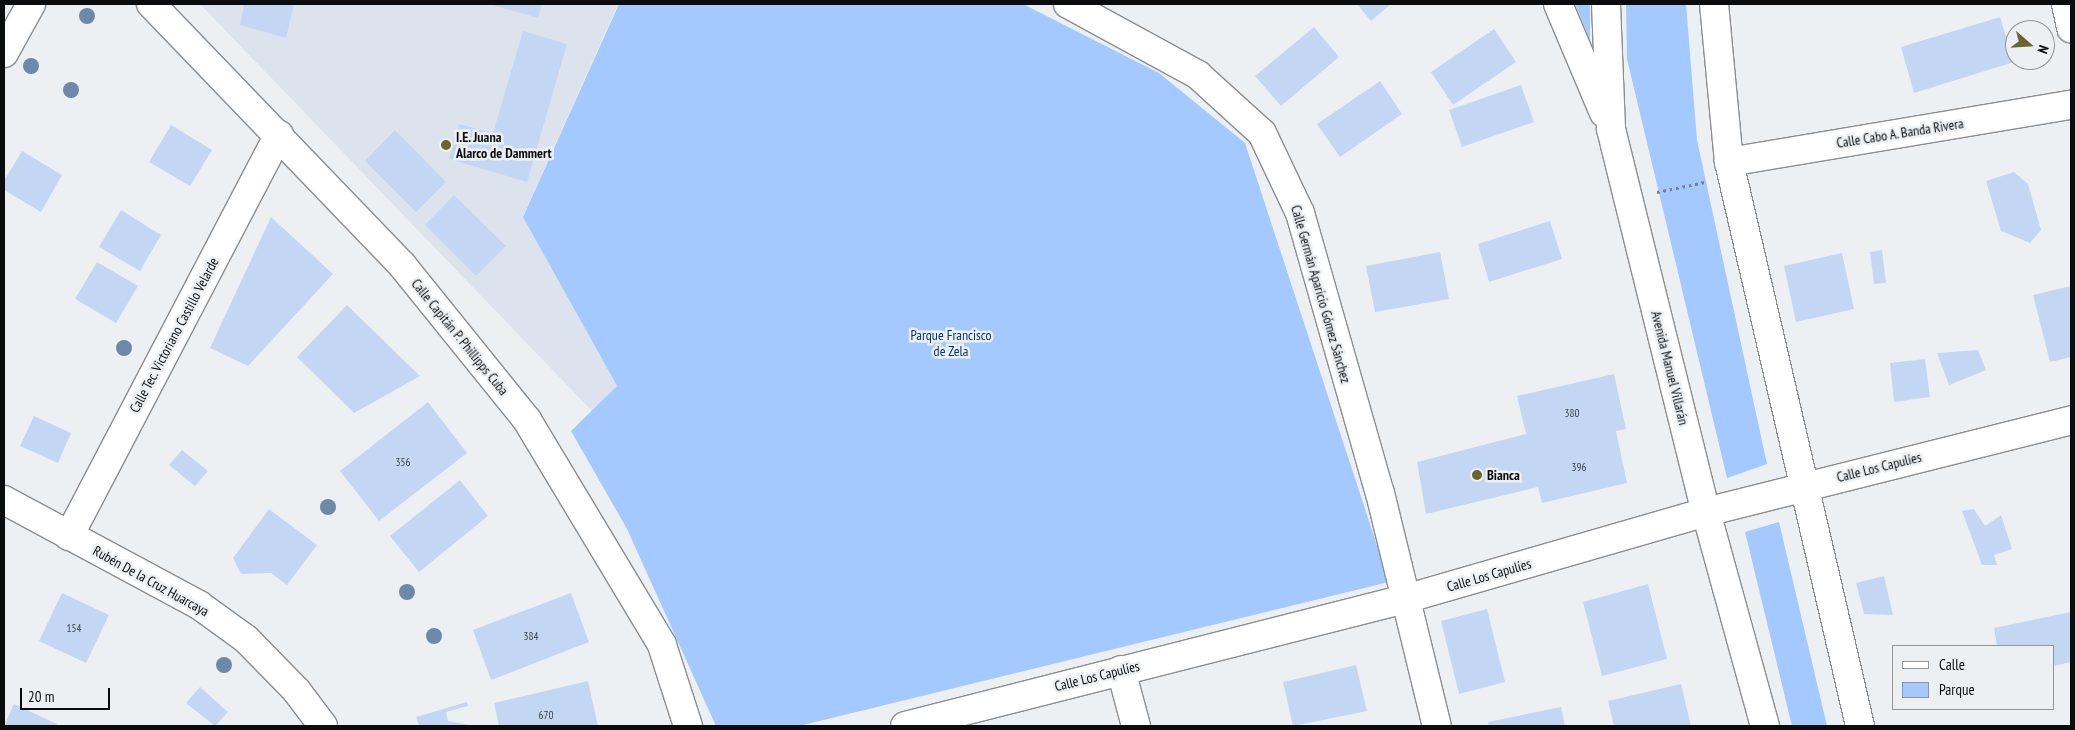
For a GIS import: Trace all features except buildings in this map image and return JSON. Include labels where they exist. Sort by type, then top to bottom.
[{"type":"street","points":[[4,54],[31,4]]},
{"type":"street","name":"Calle Capitán P. Phillipps Cuba","points":[[151,4],[280,135],[402,265],[527,420],[662,645],[688,726]]},
{"type":"street","name":"Calle Germán Aparicio Gómez Sánchez","points":[[1071,4],[1198,75],[1262,133],[1300,213],[1380,493],[1437,726]]},
{"type":"street","points":[[1558,4],[1611,129]]},
{"type":"street","name":"Avenida Manuel Villarán","points":[[1606,4],[1611,129],[1706,512],[1765,726]]},
{"type":"street","points":[[1714,4],[1731,169],[1802,486],[1860,726]]},
{"type":"street","points":[[2066,4],[2071,28]]},
{"type":"street","name":"Calle Cabo A. Banda Rivera","points":[[1731,169],[2071,105]]},
{"type":"street","name":"Calle Tec. Victoriano Castillo Velarde","points":[[69,536],[280,135]]},
{"type":"street","name":"Calle Los Capulíes","points":[[906,726],[1405,599],[1802,486],[2071,420]]},
{"type":"street","name":"Rubén De la Cruz Huarcaya","points":[[4,500],[199,605],[246,639],[296,690],[323,726]]},
{"type":"street","points":[[1121,670],[1136,726]]},
{"type":"path","points":[[1628,199],[1731,169]]},
{"type":"shaded area","name":"I.E. Juana Alarco de Dammert","points":[[200,4],[618,4],[523,216],[617,387],[592,411]]},
{"type":"green space","name":"Parque Francisco de Zela","points":[[619,4],[1023,4],[1159,73],[1245,143],[1389,582],[799,726],[716,726],[627,529],[571,431],[617,386],[523,217]]},
{"type":"green space","points":[[1575,4],[1590,4],[1590,40]]},
{"type":"green space","points":[[1626,4],[1686,4],[1697,140],[1767,464],[1727,478],[1627,59]]},
{"type":"green space","points":[[1779,522],[1827,726],[1792,726],[1745,532]]},
{"type":"place","name":"I.E. Juana Alarco de Dammert","points":[[446,145]]},
{"type":"place","name":"Bianca","points":[[1477,475]]}]
